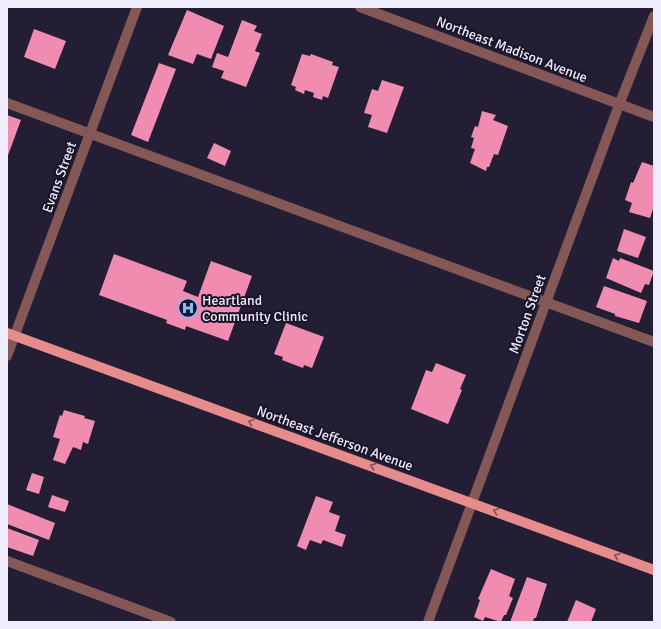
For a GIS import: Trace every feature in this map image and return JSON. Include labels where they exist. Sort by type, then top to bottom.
[{"type":"main road","name":"Northeast Jefferson Avenue","points":[[11,334],[654,570]]},
{"type":"street","name":"Evans Street","points":[[7,356],[11,334],[90,133],[137,7]]},
{"type":"street","name":"Northeast Madison Avenue","points":[[360,7],[654,117]]},
{"type":"street","name":"Morton Street","points":[[428,622],[619,105],[654,16]]},
{"type":"street","points":[[7,103],[654,342]]},
{"type":"street","points":[[7,562],[171,622]]},
{"type":"building","points":[[187,10],[224,26],[211,59],[197,54],[193,64],[168,55]]},
{"type":"building","points":[[242,20],[257,26],[254,31],[262,34],[255,51],[260,53],[246,87],[221,78],[224,71],[212,67],[217,53],[228,57]]},
{"type":"building","points":[[34,29],[66,41],[55,69],[24,57]]},
{"type":"building","points":[[302,54],[310,56],[311,54],[333,62],[332,65],[339,67],[328,98],[323,96],[322,100],[313,97],[314,93],[305,90],[304,94],[295,90],[296,87],[291,85]]},
{"type":"building","points":[[159,63],[176,69],[148,142],[131,135]]},
{"type":"building","points":[[382,80],[404,87],[387,133],[368,127],[372,115],[364,113],[372,89],[378,91]]},
{"type":"building","points":[[482,111],[496,115],[493,120],[508,126],[498,155],[494,154],[486,171],[470,163],[475,149],[471,148],[474,138],[471,137],[475,126],[478,127]]},
{"type":"building","points":[[7,115],[21,120],[7,158]]},
{"type":"building","points":[[214,143],[231,151],[225,166],[207,158]]},
{"type":"building","points":[[642,162],[654,166],[654,206],[650,218],[629,212],[632,203],[625,200],[631,182],[633,183]]},
{"type":"building","points":[[624,229],[646,237],[638,258],[617,251]]},
{"type":"building","name":"Heartland Community Clinic","points":[[114,254],[187,281],[183,291],[198,297],[211,261],[252,276],[228,341],[186,326],[185,330],[166,323],[167,320],[99,295]]},
{"type":"building","points":[[613,258],[619,261],[620,258],[654,271],[649,285],[645,284],[641,293],[606,278]]},
{"type":"building","points":[[604,286],[647,301],[639,323],[615,316],[615,314],[596,307]]},
{"type":"building","points":[[286,323],[324,337],[312,368],[304,365],[303,368],[282,360],[283,357],[274,354]]},
{"type":"building","points":[[436,363],[466,375],[460,389],[462,390],[448,424],[411,409],[426,370],[432,372]]},
{"type":"building","points":[[64,410],[85,416],[84,418],[95,421],[88,444],[83,442],[81,450],[73,447],[65,464],[53,460],[60,439],[53,437],[60,415],[62,416]]},
{"type":"building","points":[[32,473],[44,477],[39,494],[26,490]]},
{"type":"building","points":[[52,495],[69,501],[65,512],[48,507]]},
{"type":"building","points":[[316,496],[333,502],[329,512],[340,516],[335,531],[346,535],[342,547],[323,540],[321,544],[310,540],[306,550],[297,546]]},
{"type":"building","points":[[7,504],[55,523],[49,540],[7,524]]},
{"type":"building","points":[[7,528],[39,540],[33,556],[7,547]]},
{"type":"building","points":[[491,569],[515,579],[509,596],[513,598],[506,615],[504,615],[501,622],[485,617],[483,621],[474,617],[480,600],[478,599]]},
{"type":"building","points":[[527,577],[547,584],[536,618],[534,618],[533,622],[510,622]]},
{"type":"building","points":[[576,600],[596,609],[591,622],[567,622]]},
{"type":"place","name":"Heartland Community Clinic","points":[[188,308]]}]
